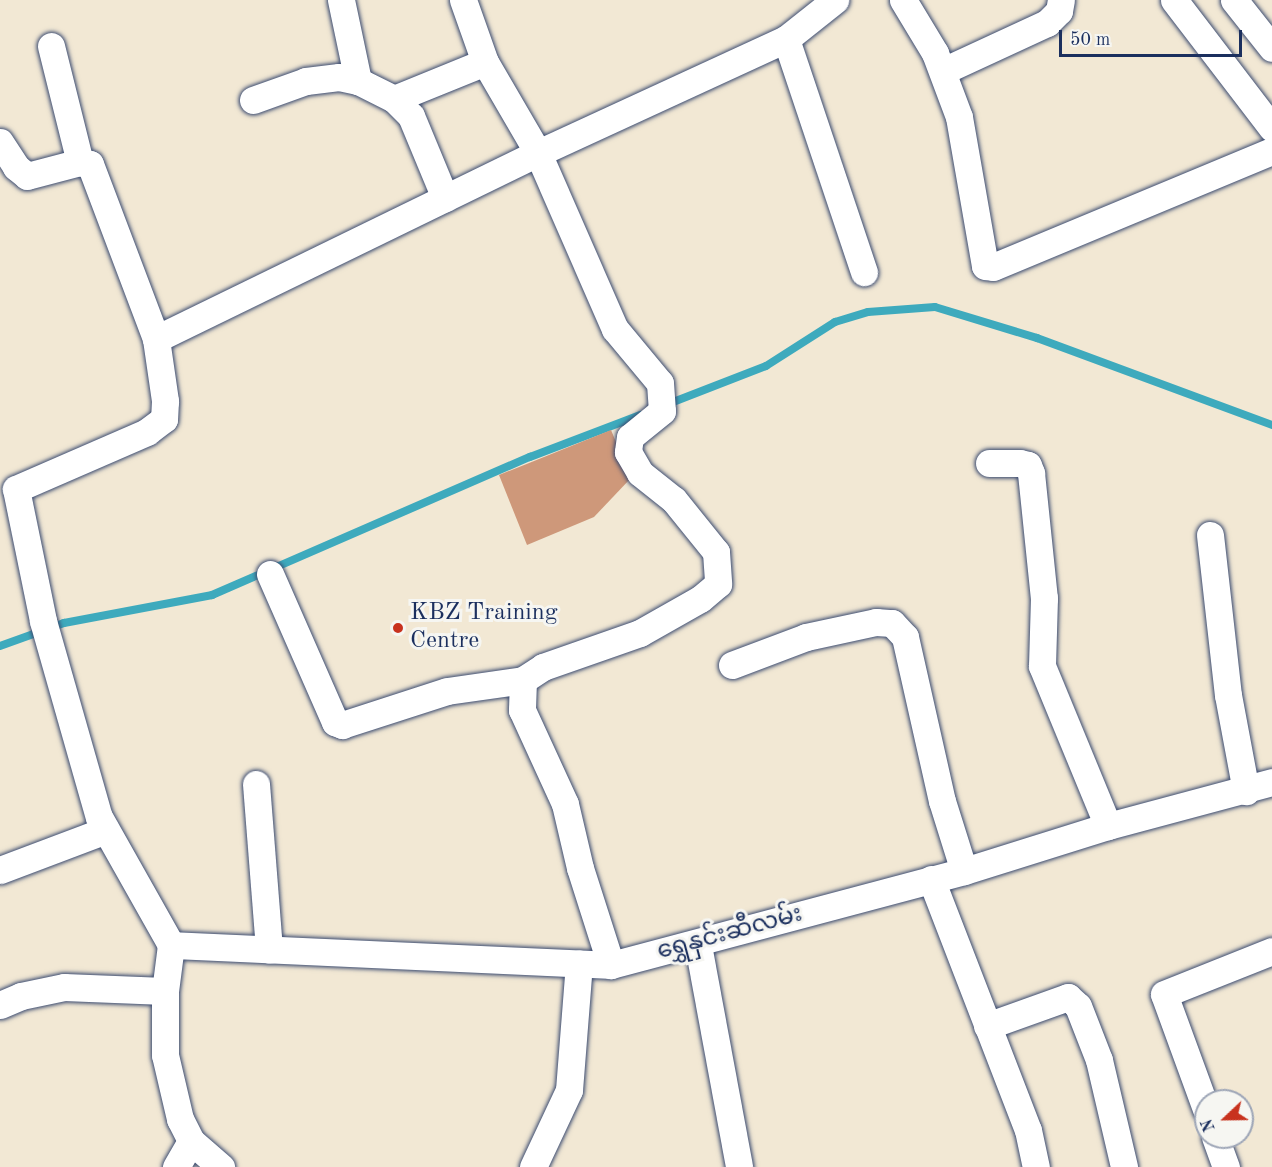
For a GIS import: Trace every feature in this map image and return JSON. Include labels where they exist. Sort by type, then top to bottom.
[{"type":"street","points":[[341,0],[358,81]]},
{"type":"street","points":[[270,574],[335,722],[342,725],[447,691],[523,680],[543,667],[640,633],[700,599],[718,584],[716,552],[674,501],[640,474],[628,452],[630,437],[661,404],[660,383],[615,329],[538,153],[485,62],[463,0]]},
{"type":"street","points":[[156,339],[538,153],[786,39],[835,0]]},
{"type":"street","points":[[903,0],[943,71],[967,154],[985,266],[993,267],[1272,151]]},
{"type":"street","points":[[943,71],[1047,23],[1059,11],[1061,0]]},
{"type":"street","points":[[1174,0],[1272,128]]},
{"type":"street","points":[[1234,0],[1272,48]]},
{"type":"street","points":[[786,39],[864,272]]},
{"type":"street","points":[[51,46],[80,162]]},
{"type":"street","points":[[394,99],[485,62]]},
{"type":"street","points":[[253,100],[306,81],[339,77],[358,81],[394,99],[411,116],[445,198]]},
{"type":"street","points":[[0,142],[16,167],[27,176],[80,162],[90,164],[156,339],[165,401],[164,419],[147,432],[8,491],[46,632],[106,830],[171,945],[165,990],[165,1055],[180,1119],[191,1141],[221,1167]]},
{"type":"street","points":[[989,463],[1020,463],[1028,465],[1031,473],[1044,598],[1042,666],[1107,826]]},
{"type":"street","points":[[1210,534],[1228,695],[1246,790]]},
{"type":"street","points":[[732,665],[806,637],[876,622],[892,622],[905,637],[942,801],[964,871]]},
{"type":"street","points":[[523,680],[522,710],[565,804],[580,868],[611,965]]},
{"type":"street","name":"ရွှေနှင်းဆီလမ်း","points":[[171,945],[611,965],[698,945],[964,871],[1107,826],[1272,782]]},
{"type":"street","points":[[256,784],[268,949]]},
{"type":"street","points":[[0,870],[106,830]]},
{"type":"street","points":[[931,879],[1028,1130],[1036,1167]]},
{"type":"street","points":[[698,945],[739,1167]]},
{"type":"street","points":[[1199,1089],[1164,994],[1272,951]]},
{"type":"street","points":[[533,1167],[568,1090],[579,963]]},
{"type":"street","points":[[0,1005],[21,996],[64,987],[165,990]]},
{"type":"street","points":[[987,1026],[1068,997],[1078,1006],[1099,1060],[1124,1167]]},
{"type":"street","points":[[176,1167],[191,1141]]},
{"type":"street","points":[[1219,1149],[1226,1167]]},
{"type":"building","points":[[611,430],[631,478],[594,517],[527,545],[499,475]]},
{"type":"waterway","points":[[668,404],[766,366],[835,322],[868,312],[935,307],[1037,338],[1272,425]]},
{"type":"waterway","points":[[0,646],[64,623],[212,595],[530,457],[640,415]]},
{"type":"place","name":"KBZ Training Centre","points":[[398,628]]}]
